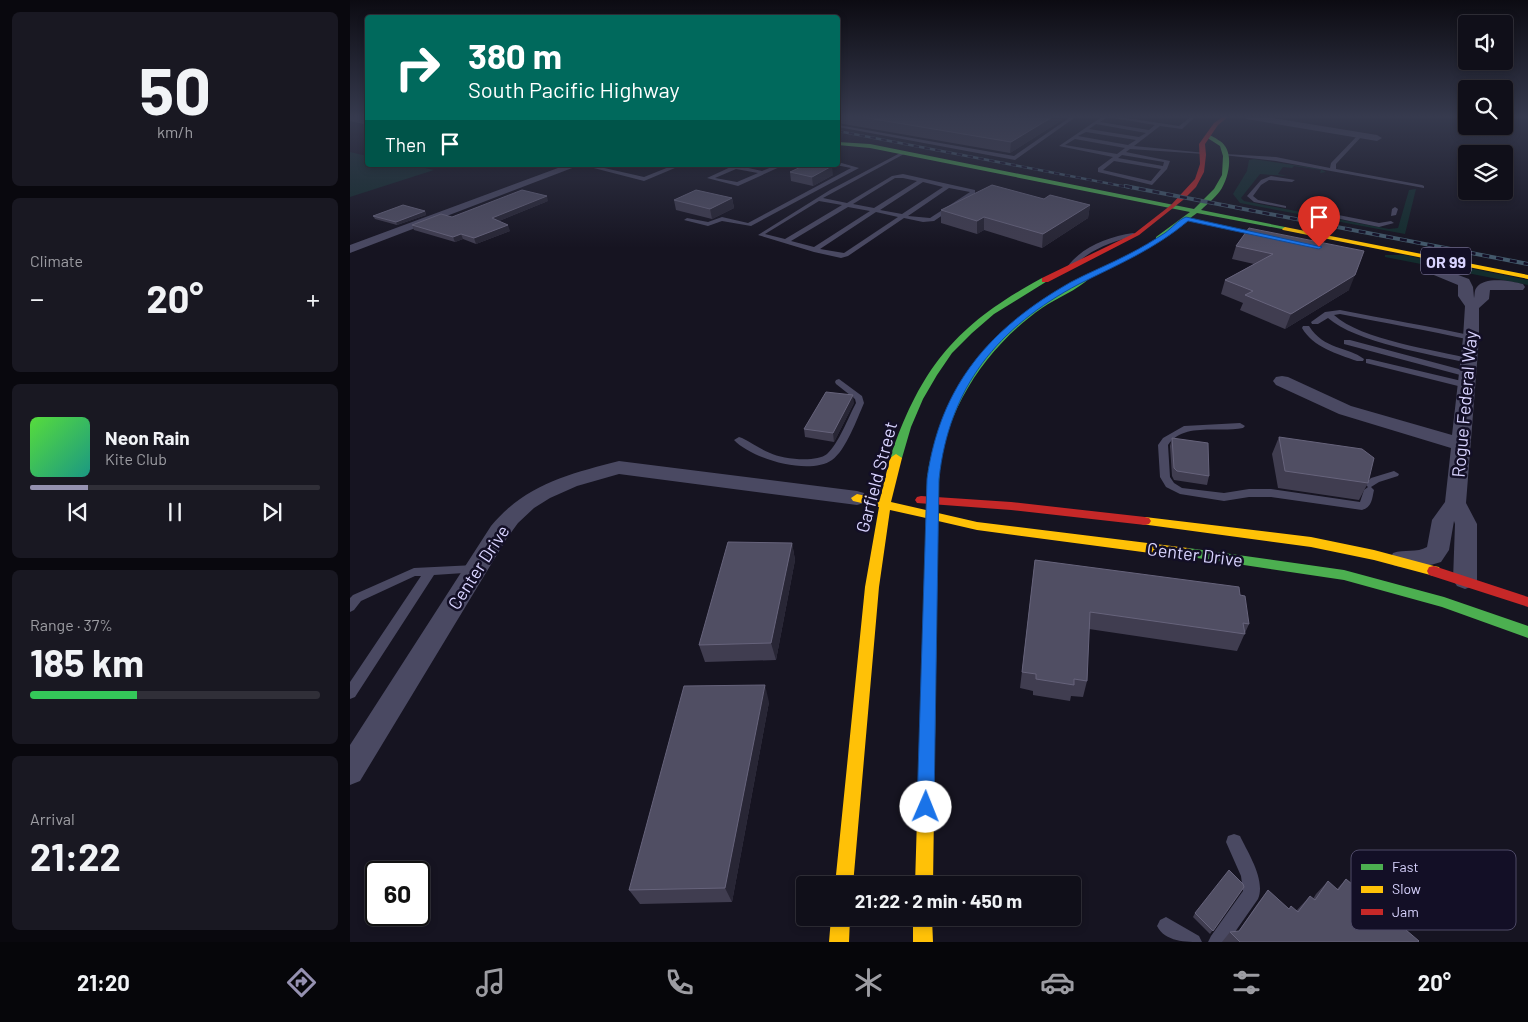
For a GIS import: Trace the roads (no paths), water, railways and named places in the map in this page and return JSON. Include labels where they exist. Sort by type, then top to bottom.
[{"type":"main road","name":"OR 99","points":[[899,160],[1434,270],[1525,284]]},
{"type":"main road","name":"OR 99","points":[[942,160],[1299,232],[1525,284]]},
{"type":"main road","name":"Garfield Street","points":[[845,876],[876,549],[905,428],[934,372],[954,346],[975,324],[1009,299],[1137,234],[1173,206],[1198,182],[1204,172],[1206,160]]},
{"type":"main road","points":[[1146,247],[1168,234],[1214,194],[1226,176],[1226,160]]},
{"type":"main road","points":[[1214,194],[1225,204],[1249,215],[1299,232]]},
{"type":"main road","points":[[924,876],[933,479],[940,436],[952,403],[984,354],[1005,332],[1038,306],[1075,283],[1100,272]]},
{"type":"main road","name":"Center Drive","points":[[857,498],[886,502],[977,526],[1233,558],[1344,576],[1444,602],[1528,632]]},
{"type":"main road","name":"Center Drive","points":[[886,502],[933,500],[1032,508],[1279,537],[1389,558],[1465,580],[1528,602]]},
{"type":"main road","points":[[1233,558],[1266,552]]},
{"type":"main road","points":[[1438,584],[1452,585],[1465,580]]},
{"type":"main road","points":[[1444,602],[1485,603]]},
{"type":"main road","points":[[839,942],[840,926]]},
{"type":"main road","points":[[923,942],[924,926]]},
{"type":"street","points":[[350,249],[570,167]]},
{"type":"street","name":"Rogue Federal Way","points":[[1389,558],[1417,559],[1433,556],[1438,550],[1442,520],[1454,503],[1471,338],[1472,306],[1465,296],[1466,287],[1464,282],[1434,270]]},
{"type":"street","name":"Rogue Federal Way","points":[[1472,306],[1482,299],[1482,290],[1485,286],[1525,284]]},
{"type":"street","points":[[1282,381],[1345,410],[1460,444]]},
{"type":"street","name":"Center Drive","points":[[350,771],[499,532],[527,503],[543,493],[570,481],[619,468],[857,498]]},
{"type":"street","name":"Rogue Federal Way","points":[[1454,503],[1466,524],[1465,580]]},
{"type":"lane","points":[[887,160],[818,199],[762,235],[837,256],[846,255],[948,186]]},
{"type":"lane","points":[[1113,160],[1100,171],[1152,183],[1165,168],[1167,161],[1157,160]]},
{"type":"lane","points":[[1134,160],[1165,168]]},
{"type":"lane","points":[[1281,160],[1422,187]]},
{"type":"lane","points":[[1333,169],[1333,164],[1337,160]]},
{"type":"lane","points":[[687,220],[705,224],[722,219],[746,225],[752,224],[856,168],[840,164]]},
{"type":"lane","points":[[593,167],[644,179],[674,167]]},
{"type":"lane","points":[[763,173],[735,167],[710,178],[738,184],[763,173],[776,167]]},
{"type":"lane","points":[[785,242],[847,205],[894,177],[903,176],[973,191],[932,220],[923,221],[875,210],[847,205],[818,199]]},
{"type":"lane","points":[[1284,207],[1256,201],[1250,196],[1263,179],[1292,180]]},
{"type":"lane","points":[[814,250],[922,180]]},
{"type":"lane","points":[[1313,212],[1380,225],[1390,223]]},
{"type":"lane","points":[[1321,318],[1348,313],[1471,338]]},
{"type":"lane","points":[[1321,318],[1336,328]]},
{"type":"lane","points":[[1321,318],[1330,318],[1338,323],[1467,373]]},
{"type":"lane","points":[[1306,328],[1310,334],[1328,346],[1365,358],[1467,373]]},
{"type":"lane","points":[[1351,339],[1467,373]]},
{"type":"lane","points":[[739,440],[775,458],[810,462],[825,459],[835,450],[860,404],[859,398],[839,382]]},
{"type":"lane","points":[[1240,426],[1184,429],[1166,440],[1163,446],[1165,477],[1170,485],[1180,490],[1224,497],[1248,493],[1271,493],[1362,506],[1366,503],[1369,487],[1375,480],[1394,474]]},
{"type":"lane","points":[[352,602],[414,572],[476,569]]},
{"type":"lane","points":[[350,693],[431,571]]},
{"type":"lane","points":[[1217,942],[1252,893],[1249,875],[1234,842]]},
{"type":"lane","points":[[1166,926],[1193,942]]},
{"type":"railway","points":[[987,160],[1132,188]]},
{"type":"railway","points":[[1125,186],[1528,264]]}]
